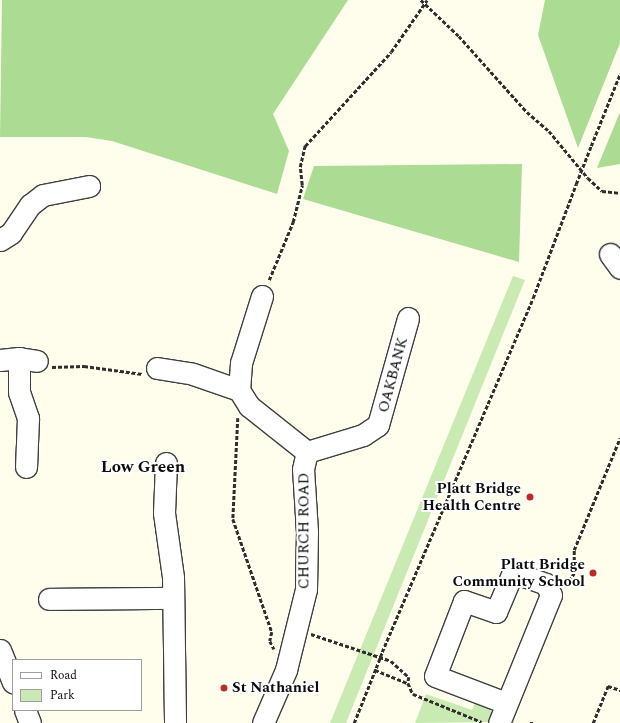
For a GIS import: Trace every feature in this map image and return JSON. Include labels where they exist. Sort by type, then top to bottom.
[{"type":"street","points":[[0,240],[11,233],[30,204],[43,195],[89,186]]},
{"type":"street","points":[[262,296],[241,362],[239,390],[249,406],[307,452]]},
{"type":"street","name":"OAKBANK","points":[[307,452],[363,435],[378,425],[408,318]]},
{"type":"street","points":[[19,360],[19,392],[28,418],[26,467]]},
{"type":"street","points":[[157,368],[192,374],[239,390]]},
{"type":"street","name":"CHURCH ROAD","points":[[262,723],[286,670],[298,629],[306,589],[307,532],[303,469],[307,452]]},
{"type":"street","points":[[167,459],[164,513],[172,558],[174,723]]},
{"type":"street","points":[[498,723],[551,594],[546,584],[513,572],[496,612],[464,601],[435,676],[506,703]]},
{"type":"street","points":[[49,599],[173,598]]},
{"type":"street","points":[[0,650],[12,680]]},
{"type":"street","points":[[25,711],[30,723]]},
{"type":"path","points":[[421,0],[459,36],[527,112],[549,131],[588,178],[602,191],[620,193]]},
{"type":"path","points":[[262,296],[294,222],[302,185],[300,166],[305,146],[391,52],[428,0]]},
{"type":"path","points":[[354,723],[382,652],[533,298],[620,74]]},
{"type":"path","points":[[19,360],[41,367],[84,366],[151,375],[157,368]]},
{"type":"path","points":[[239,390],[233,519],[272,632],[270,641],[286,670]]},
{"type":"path","points":[[551,594],[571,580],[574,573],[574,550],[620,438]]},
{"type":"path","points":[[298,629],[343,647],[391,662],[409,677],[408,683],[413,694],[482,723]]},
{"type":"path","points":[[376,669],[408,683]]},
{"type":"path","points":[[594,723],[608,686],[620,690]]},
{"type":"green space","points":[[2,0],[348,0],[273,114],[289,151],[277,194],[112,141],[86,137],[0,137]]},
{"type":"green space","points":[[545,0],[620,0],[620,43],[578,148],[538,35]]},
{"type":"green space","points":[[620,112],[620,164],[597,168]]},
{"type":"green space","points":[[522,164],[519,262],[303,199],[314,166]]},
{"type":"green space","points":[[513,276],[525,280],[346,723],[330,723]]},
{"type":"green space","points":[[426,694],[472,710],[476,700],[489,705],[494,722],[415,723]]},
{"type":"place","name":"Platt Bridge Health Centre","points":[[530,497]]},
{"type":"place","name":"Platt Bridge Community School","points":[[593,573]]},
{"type":"place","name":"St Nathaniel","points":[[224,688]]},
{"type":"district","name":"Low Green","points":[[143,468]]}]
